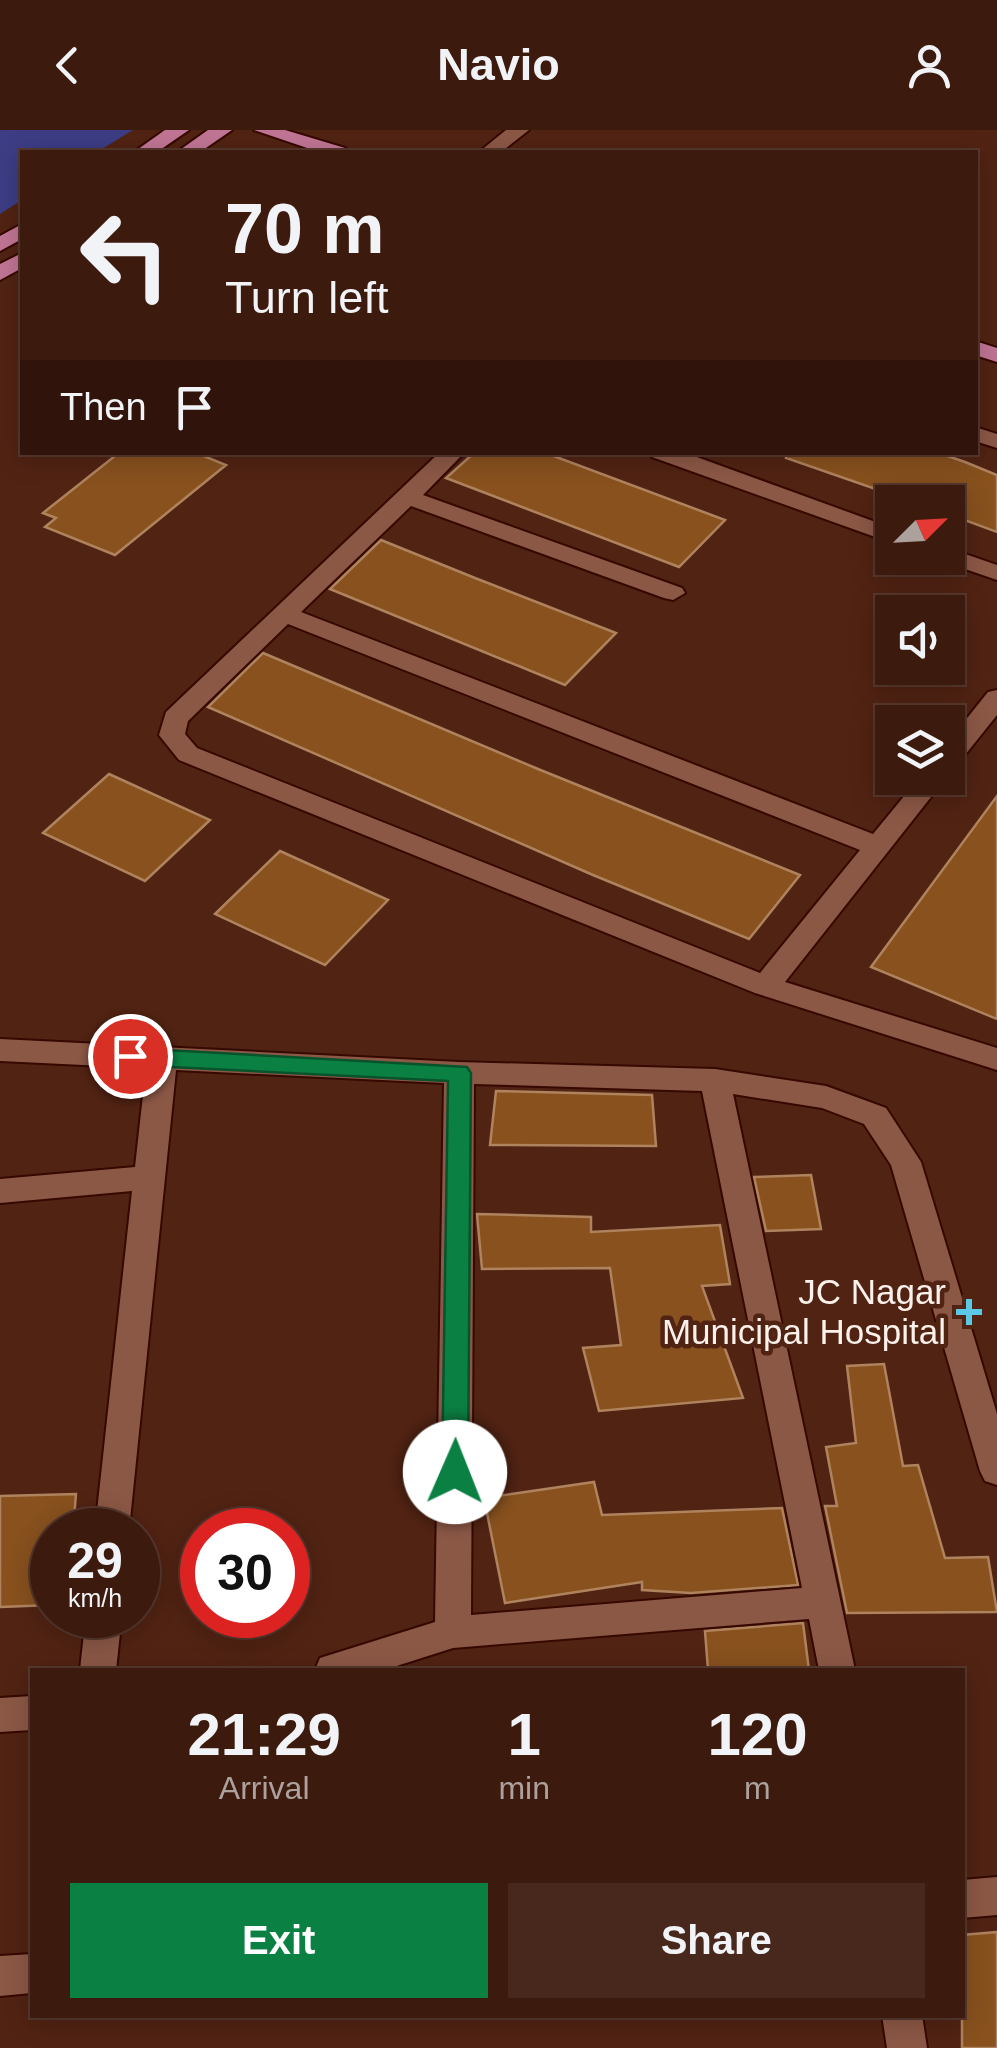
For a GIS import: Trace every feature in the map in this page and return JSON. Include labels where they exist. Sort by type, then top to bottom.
[{"type":"main road","points":[[147,150],[179,130]]},
{"type":"main road","points":[[190,150],[222,130]]},
{"type":"main road","points":[[264,130],[331,150]]},
{"type":"street","points":[[492,150],[519,130]]},
{"type":"street","points":[[451,455],[175,718],[172,735],[188,754],[765,986],[997,1059]]},
{"type":"street","points":[[668,455],[875,530]]},
{"type":"street","points":[[406,497],[673,594]]},
{"type":"street","points":[[965,562],[997,573]]},
{"type":"street","points":[[284,614],[877,846]]},
{"type":"street","points":[[965,738],[997,698]]},
{"type":"street","points":[[765,986],[919,795]]},
{"type":"street","points":[[0,1050],[460,1073],[715,1080],[826,1097],[875,1116],[906,1162],[997,1472]]},
{"type":"street","points":[[114,1508],[162,1058]]},
{"type":"street","points":[[453,1632],[460,1073]]},
{"type":"street","points":[[715,1080],[837,1668]]},
{"type":"street","points":[[0,1191],[149,1178]]},
{"type":"street","points":[[340,1668],[453,1632],[823,1602]]},
{"type":"street","points":[[98,1668],[101,1638]]},
{"type":"street","points":[[0,1715],[30,1712]]},
{"type":"street","points":[[965,1899],[997,1896]]},
{"type":"street","points":[[0,1976],[30,1974]]},
{"type":"street","points":[[902,2018],[907,2048]]},
{"type":"shaded area","points":[[0,130],[133,130],[100,150],[20,150],[20,201],[0,214]]},
{"type":"building","points":[[116,455],[201,455],[226,465],[115,555],[45,527],[56,518],[43,513]]},
{"type":"building","points":[[472,455],[551,455],[725,520],[679,567],[446,478]]},
{"type":"building","points":[[786,455],[945,455],[965,462],[997,475],[997,532],[965,520],[965,485],[875,485],[875,489]]},
{"type":"building","points":[[381,540],[616,633],[565,685],[330,589]]},
{"type":"building","points":[[263,653],[800,875],[749,939],[593,875],[208,707]]},
{"type":"building","points":[[109,774],[210,820],[145,881],[43,833]]},
{"type":"building","points":[[997,796],[997,1019],[871,967]]},
{"type":"building","points":[[280,851],[388,900],[325,965],[215,914]]},
{"type":"building","points":[[496,1091],[652,1095],[656,1146],[490,1145]]},
{"type":"building","points":[[811,1175],[821,1229],[766,1231],[754,1177]]},
{"type":"building","points":[[477,1214],[591,1217],[591,1232],[720,1225],[730,1284],[702,1286],[743,1398],[599,1411],[583,1348],[621,1345],[610,1268],[482,1269]]},
{"type":"building","points":[[884,1364],[903,1466],[918,1465],[945,1558],[988,1557],[997,1612],[847,1613],[825,1506],[837,1506],[826,1447],[856,1443],[847,1366]]},
{"type":"building","points":[[594,1482],[602,1515],[782,1508],[798,1585],[691,1593],[642,1590],[642,1582],[505,1603],[484,1498]]},
{"type":"building","points":[[76,1494],[75,1508],[30,1508],[30,1606],[0,1607],[0,1496]]},
{"type":"building","points":[[803,1623],[809,1668],[708,1668],[705,1631]]},
{"type":"building","points":[[997,1932],[997,2048],[962,2048],[965,1935]]},
{"type":"place","name":"JC Nagar Municipal Hospital","points":[[969,1312]]},
{"type":"route","points":[[130,1056],[460,1073],[455,1472]]}]
